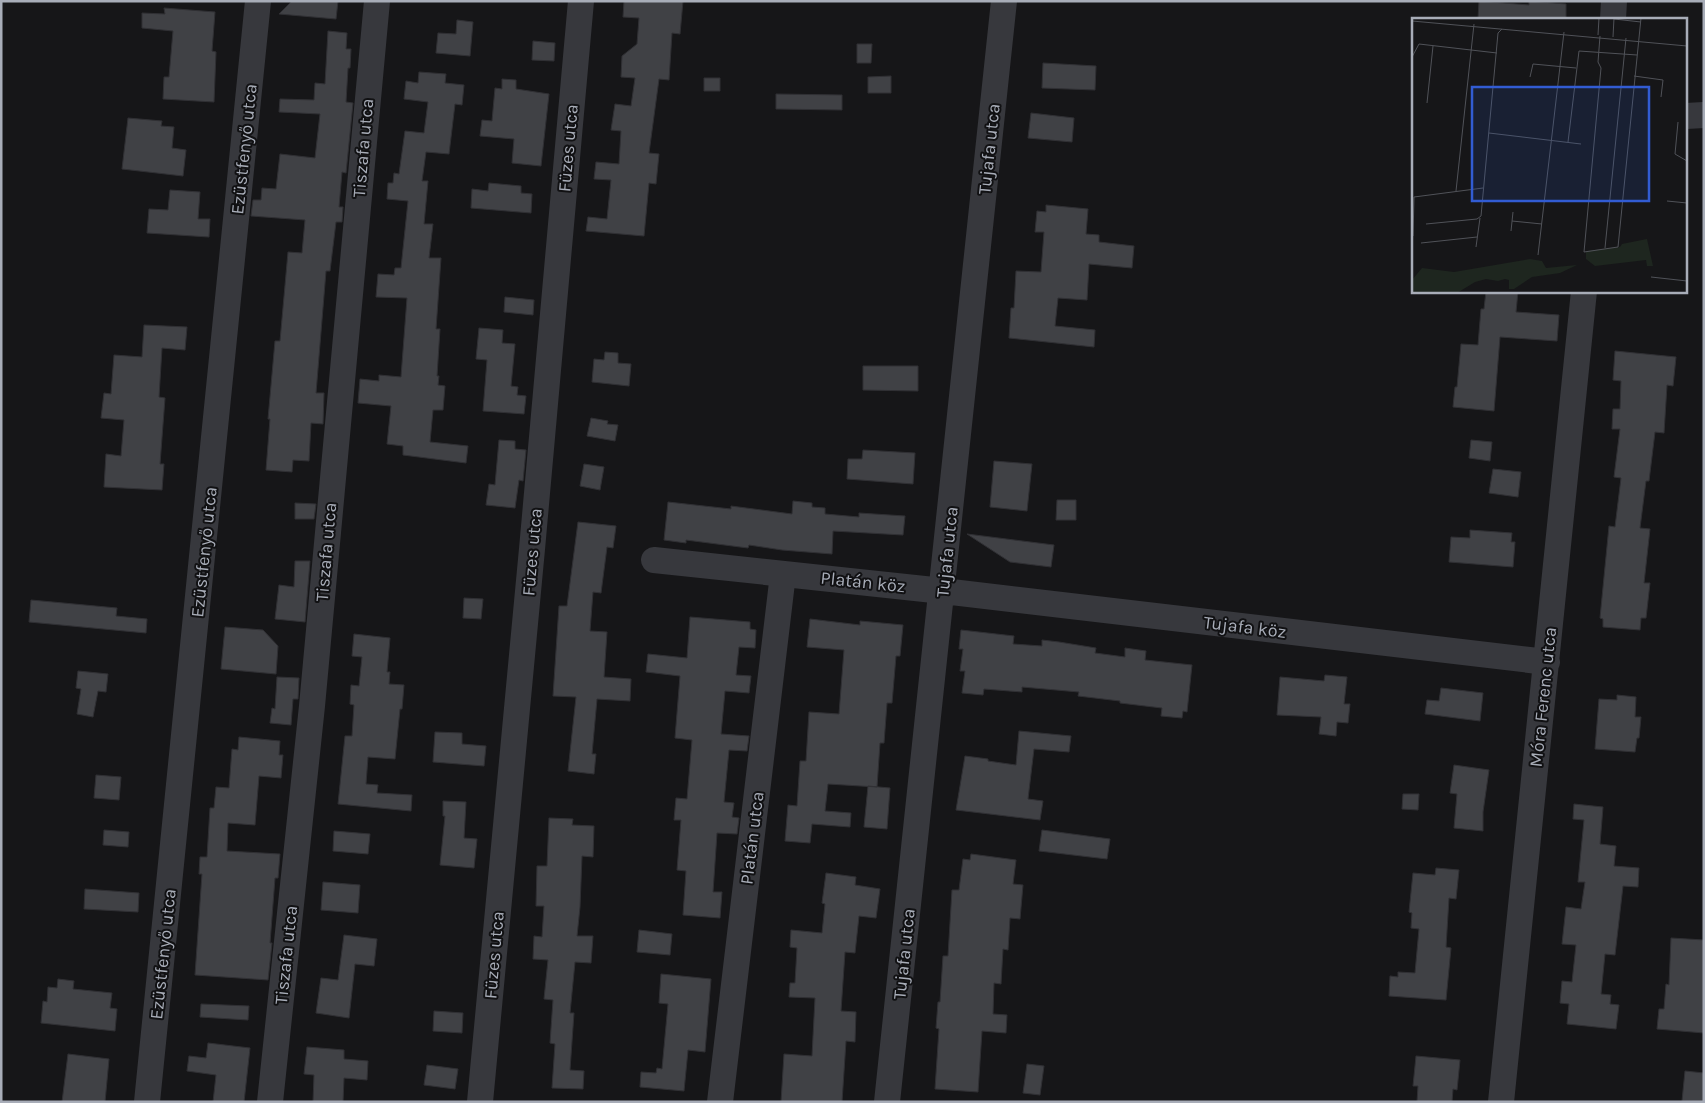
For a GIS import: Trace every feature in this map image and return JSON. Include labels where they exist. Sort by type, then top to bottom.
[{"type":"street","name":"Ezüstfenyő utca","points":[[148,1102],[258,1]]},
{"type":"street","name":"Tiszafa utca","points":[[270,1102],[314,687],[377,1]]},
{"type":"street","name":"Füzes utca","points":[[480,1102],[581,1]]},
{"type":"street","name":"Tujafa utca","points":[[887,1102],[1004,1]]},
{"type":"street","points":[[1613,18],[1614,1]]},
{"type":"street","points":[[1688,116],[1704,115]]},
{"type":"street","name":"Móra Ferenc utca","points":[[1501,1102],[1584,292]]},
{"type":"street","name":"Platán köz","points":[[654,560],[942,591]]},
{"type":"street","name":"Platán utca","points":[[720,1102],[783,574]]},
{"type":"street","name":"Tujafa köz","points":[[942,591],[1547,662]]},
{"type":"building","points":[[292,1],[338,1],[336,19],[279,14]]},
{"type":"building","points":[[624,1],[683,1],[680,34],[672,33],[669,80],[659,79],[649,153],[659,154],[656,184],[649,183],[644,236],[586,231],[588,217],[607,219],[611,180],[594,179],[596,162],[619,164],[621,131],[611,130],[615,104],[631,106],[635,78],[621,77],[622,56],[637,44],[639,18],[623,17]]},
{"type":"building","points":[[1479,1],[1529,5],[1529,1],[1566,4],[1566,18],[1478,18]]},
{"type":"building","points":[[164,8],[215,12],[212,51],[216,52],[214,102],[163,99],[164,77],[169,77],[173,31],[142,28],[142,13],[165,14]]},
{"type":"building","points":[[457,20],[473,22],[470,56],[436,53],[438,33],[456,34]]},
{"type":"building","points":[[328,31],[347,33],[346,49],[351,49],[346,102],[353,103],[346,173],[342,172],[339,207],[343,207],[342,222],[336,222],[330,271],[326,271],[316,393],[324,393],[323,424],[311,423],[309,461],[293,460],[292,472],[266,470],[270,419],[268,419],[275,341],[280,341],[288,252],[302,253],[305,220],[251,216],[253,200],[261,200],[262,188],[276,189],[280,154],[315,158],[320,114],[279,112],[280,99],[314,100],[315,83],[325,84]]},
{"type":"building","points":[[533,41],[555,43],[554,61],[532,60]]},
{"type":"building","points":[[857,44],[872,44],[871,63],[857,63]]},
{"type":"building","points":[[1043,63],[1096,66],[1095,90],[1042,88]]},
{"type":"building","points":[[419,72],[446,74],[445,83],[464,85],[462,105],[455,104],[449,154],[426,152],[422,181],[428,181],[424,224],[433,224],[429,258],[441,258],[436,329],[440,329],[437,376],[439,376],[438,385],[445,386],[443,410],[433,410],[430,442],[468,446],[466,463],[403,455],[403,446],[387,444],[391,406],[358,403],[360,379],[379,381],[379,375],[401,377],[407,298],[376,297],[378,274],[394,275],[395,268],[401,268],[408,201],[387,199],[388,183],[393,183],[394,173],[399,174],[405,131],[424,133],[428,102],[404,99],[406,81],[418,83]]},
{"type":"building","points":[[891,76],[891,93],[868,93],[868,77]]},
{"type":"building","points":[[704,78],[720,78],[720,91],[704,91]]},
{"type":"building","points":[[502,79],[516,80],[516,89],[549,94],[541,166],[512,163],[514,139],[480,136],[482,120],[492,121],[495,88],[502,89]]},
{"type":"building","points":[[776,94],[842,95],[842,110],[776,109]]},
{"type":"building","points":[[1031,113],[1074,118],[1072,142],[1028,138]]},
{"type":"building","points":[[128,118],[162,121],[161,126],[174,127],[172,148],[186,150],[183,176],[122,169]]},
{"type":"building","points":[[489,183],[521,186],[521,193],[532,194],[531,213],[471,208],[472,189],[488,191]]},
{"type":"building","points":[[170,190],[200,192],[198,219],[210,219],[209,237],[147,233],[149,209],[168,210]]},
{"type":"building","points":[[1046,205],[1088,209],[1086,234],[1099,235],[1099,242],[1134,246],[1132,268],[1089,264],[1087,300],[1058,298],[1055,326],[1095,330],[1094,347],[1009,338],[1011,308],[1014,308],[1016,271],[1041,272],[1044,232],[1035,232],[1037,211],[1046,212]]},
{"type":"building","points":[[1486,292],[1518,292],[1516,312],[1559,315],[1557,341],[1500,337],[1494,411],[1453,407],[1461,344],[1478,345],[1481,309],[1484,309]]},
{"type":"building","points":[[505,297],[534,300],[533,315],[504,312]]},
{"type":"building","points":[[144,325],[187,327],[185,350],[162,348],[159,397],[165,398],[160,464],[164,464],[162,490],[104,487],[106,454],[121,456],[124,420],[101,418],[104,393],[111,394],[114,355],[142,357]]},
{"type":"building","points":[[479,328],[503,330],[502,343],[515,344],[511,386],[518,387],[517,395],[526,396],[524,414],[483,411],[487,360],[476,359]]},
{"type":"building","points":[[1615,351],[1676,357],[1673,386],[1667,385],[1664,433],[1655,432],[1649,481],[1646,481],[1640,528],[1650,529],[1644,583],[1650,583],[1646,618],[1641,618],[1640,630],[1603,627],[1603,619],[1600,618],[1609,526],[1615,527],[1621,478],[1614,477],[1620,429],[1612,429],[1613,409],[1620,409],[1621,381],[1613,380]]},
{"type":"building","points":[[605,352],[618,353],[618,363],[631,364],[629,386],[592,382],[594,359],[604,360]]},
{"type":"building","points":[[863,366],[918,366],[918,391],[863,390]]},
{"type":"building","points":[[591,418],[608,421],[607,424],[618,425],[615,441],[587,436]]},
{"type":"building","points":[[499,440],[515,441],[515,449],[526,450],[523,481],[519,480],[515,508],[486,505],[489,484],[495,485]]},
{"type":"building","points":[[1471,440],[1492,442],[1490,461],[1469,458]]},
{"type":"building","points":[[863,450],[915,453],[913,484],[847,479],[848,459],[862,459]]},
{"type":"building","points":[[994,461],[1032,464],[1027,511],[990,507]]},
{"type":"building","points":[[584,464],[604,467],[600,490],[580,486]]},
{"type":"building","points":[[1493,469],[1521,472],[1518,497],[1489,493]]},
{"type":"building","points":[[1057,500],[1076,500],[1076,520],[1056,520]]},
{"type":"building","points":[[793,501],[812,503],[812,507],[825,508],[825,514],[859,517],[859,513],[905,516],[903,535],[833,531],[832,554],[749,545],[748,548],[686,540],[686,543],[664,540],[668,502],[731,509],[731,506],[792,514]]},
{"type":"building","points":[[295,503],[316,504],[314,519],[295,519]]},
{"type":"building","points":[[578,522],[616,526],[613,548],[607,547],[601,593],[593,592],[590,631],[607,632],[604,677],[631,679],[630,701],[597,699],[592,754],[596,754],[594,774],[568,771],[576,697],[553,696],[559,606],[567,606]]},
{"type":"building","points":[[1470,530],[1512,533],[1511,542],[1515,542],[1513,567],[1449,562],[1451,537],[1470,538]]},
{"type":"building","points":[[967,534],[1054,545],[1051,567],[1010,562]]},
{"type":"building","points":[[295,561],[310,561],[305,622],[275,619],[279,585],[294,587]]},
{"type":"building","points":[[464,598],[483,599],[481,619],[463,618]]},
{"type":"building","points":[[31,600],[117,608],[116,616],[147,619],[146,633],[29,622]]},
{"type":"building","points":[[690,617],[750,622],[750,629],[756,630],[755,648],[739,647],[736,675],[751,676],[749,693],[725,691],[721,734],[749,736],[747,751],[729,750],[724,802],[734,803],[732,817],[739,818],[737,834],[717,833],[713,892],[722,892],[720,918],[683,915],[686,871],[677,870],[681,820],[674,820],[676,798],[687,799],[692,740],[675,738],[680,676],[646,672],[648,654],[687,658]]},
{"type":"building","points":[[810,619],[860,625],[860,621],[903,625],[900,656],[896,656],[892,703],[887,703],[884,743],[880,743],[877,787],[828,784],[825,811],[851,813],[850,827],[812,824],[810,843],[785,841],[788,805],[797,806],[800,761],[806,761],[809,712],[839,714],[844,650],[807,647]]},
{"type":"building","points":[[225,627],[263,630],[278,646],[276,674],[221,669]]},
{"type":"building","points":[[961,630],[1014,636],[1013,644],[1042,646],[1042,640],[1096,648],[1095,653],[1125,657],[1125,648],[1146,651],[1145,660],[1192,665],[1187,712],[1183,711],[1182,718],[1161,716],[1162,708],[1078,696],[1079,692],[1022,687],[1022,692],[984,689],[983,695],[962,693],[965,671],[960,671],[963,649],[959,649]]},
{"type":"building","points":[[354,634],[390,638],[387,672],[390,672],[389,684],[404,685],[395,759],[368,757],[366,784],[378,785],[377,793],[412,795],[411,811],[338,804],[345,736],[352,736],[354,705],[350,704],[351,685],[359,686],[362,657],[352,656]]},
{"type":"building","points":[[78,671],[108,674],[106,692],[98,691],[93,717],[77,714],[81,689],[76,688]]},
{"type":"building","points":[[1325,675],[1347,677],[1344,704],[1350,704],[1348,723],[1337,722],[1336,736],[1319,734],[1321,717],[1277,715],[1280,677],[1324,681]]},
{"type":"building","points":[[277,677],[299,678],[298,699],[293,699],[291,725],[270,723],[272,708],[275,709]]},
{"type":"building","points":[[1441,688],[1483,693],[1480,721],[1425,714],[1427,700],[1439,701]]},
{"type":"building","points":[[1617,695],[1636,697],[1635,717],[1641,717],[1639,738],[1637,738],[1635,752],[1595,749],[1599,699],[1617,700]]},
{"type":"building","points":[[1019,731],[1071,736],[1069,752],[1034,749],[1028,799],[1043,801],[1040,820],[956,810],[965,756],[1016,765]]},
{"type":"building","points":[[435,732],[462,733],[462,744],[486,746],[484,766],[433,762]]},
{"type":"building","points":[[239,737],[280,741],[279,755],[283,755],[281,778],[259,776],[255,825],[228,823],[227,851],[280,854],[278,878],[275,878],[268,980],[195,975],[202,874],[199,874],[200,857],[207,857],[210,808],[214,808],[216,787],[229,788],[232,749],[238,750]]},
{"type":"building","points":[[1454,765],[1489,770],[1483,812],[1483,831],[1454,828],[1457,794],[1450,793]]},
{"type":"building","points":[[96,775],[121,777],[119,800],[94,798]]},
{"type":"building","points":[[868,786],[890,788],[887,829],[864,827]]},
{"type":"building","points":[[1403,794],[1419,794],[1418,810],[1402,809]]},
{"type":"building","points":[[443,801],[466,802],[464,838],[477,839],[474,868],[440,865],[445,816],[443,816]]},
{"type":"building","points":[[1574,804],[1603,807],[1600,844],[1616,846],[1614,866],[1639,868],[1638,887],[1623,886],[1615,955],[1605,954],[1601,994],[1611,995],[1610,1004],[1619,1005],[1616,1029],[1567,1024],[1569,1004],[1560,1003],[1562,981],[1572,982],[1576,945],[1562,944],[1566,907],[1581,909],[1585,882],[1578,882],[1584,820],[1573,819]]},
{"type":"building","points":[[549,818],[573,819],[572,825],[594,826],[593,857],[582,856],[577,936],[593,936],[591,963],[575,962],[570,1013],[574,1013],[570,1070],[584,1071],[583,1089],[552,1088],[555,1044],[550,1043],[553,1000],[544,999],[548,960],[533,959],[534,936],[542,937],[544,906],[536,906],[537,866],[547,866]]},
{"type":"building","points":[[104,830],[129,832],[128,847],[103,845]]},
{"type":"building","points":[[1042,830],[1110,839],[1107,859],[1039,851]]},
{"type":"building","points":[[334,831],[370,834],[368,854],[333,851]]},
{"type":"building","points":[[971,854],[1016,860],[1013,884],[1023,885],[1020,919],[1010,918],[1008,950],[1003,949],[1001,984],[994,983],[993,1014],[1007,1015],[1006,1033],[982,1031],[978,1092],[935,1089],[939,1029],[936,1028],[938,1002],[940,1002],[943,956],[948,956],[952,890],[959,890],[963,859],[970,860]]},
{"type":"building","points":[[1436,868],[1459,870],[1456,899],[1449,898],[1446,947],[1451,948],[1446,1000],[1389,996],[1390,976],[1398,977],[1398,972],[1415,973],[1419,929],[1411,928],[1412,913],[1409,912],[1413,873],[1435,875]]},
{"type":"building","points":[[826,873],[856,877],[855,885],[880,889],[876,918],[859,916],[855,953],[845,952],[841,1011],[856,1012],[855,1042],[846,1041],[842,1102],[781,1102],[784,1054],[812,1056],[815,998],[789,997],[790,983],[795,983],[797,948],[790,947],[791,930],[822,933],[825,904],[822,903]]},
{"type":"building","points":[[323,882],[360,885],[358,913],[321,910]]},
{"type":"building","points":[[85,889],[139,893],[138,912],[84,909]]},
{"type":"building","points":[[639,930],[672,934],[670,955],[637,952]]},
{"type":"building","points":[[344,935],[377,939],[374,966],[355,964],[349,1018],[316,1013],[321,978],[338,980]]},
{"type":"building","points":[[1671,938],[1704,940],[1704,1033],[1657,1029],[1659,1009],[1664,1009],[1666,984],[1669,985]]},
{"type":"building","points":[[661,974],[711,979],[705,1052],[688,1050],[684,1091],[640,1087],[641,1072],[656,1073],[657,1068],[662,1069],[668,1004],[659,1003]]},
{"type":"building","points":[[58,979],[74,981],[73,989],[112,993],[110,1008],[117,1009],[115,1031],[41,1023],[43,1001],[47,1002],[48,987],[57,988]]},
{"type":"building","points":[[201,1004],[249,1006],[248,1020],[200,1017]]},
{"type":"building","points":[[434,1011],[463,1013],[462,1033],[433,1031]]},
{"type":"building","points":[[208,1043],[250,1048],[244,1102],[213,1102],[216,1075],[187,1071],[189,1056],[206,1058]]},
{"type":"building","points":[[307,1047],[344,1050],[344,1059],[368,1061],[367,1080],[344,1078],[343,1102],[313,1102],[314,1075],[304,1074]]},
{"type":"building","points":[[68,1054],[109,1059],[105,1102],[62,1102]]},
{"type":"building","points":[[1416,1056],[1460,1060],[1457,1090],[1453,1089],[1452,1102],[1417,1102],[1418,1086],[1413,1086]]},
{"type":"building","points":[[1027,1064],[1044,1066],[1040,1095],[1023,1093]]},
{"type":"building","points":[[427,1065],[458,1069],[455,1089],[424,1085]]},
{"type":"building","points":[[1685,1071],[1704,1073],[1704,1102],[1682,1101]]}]
